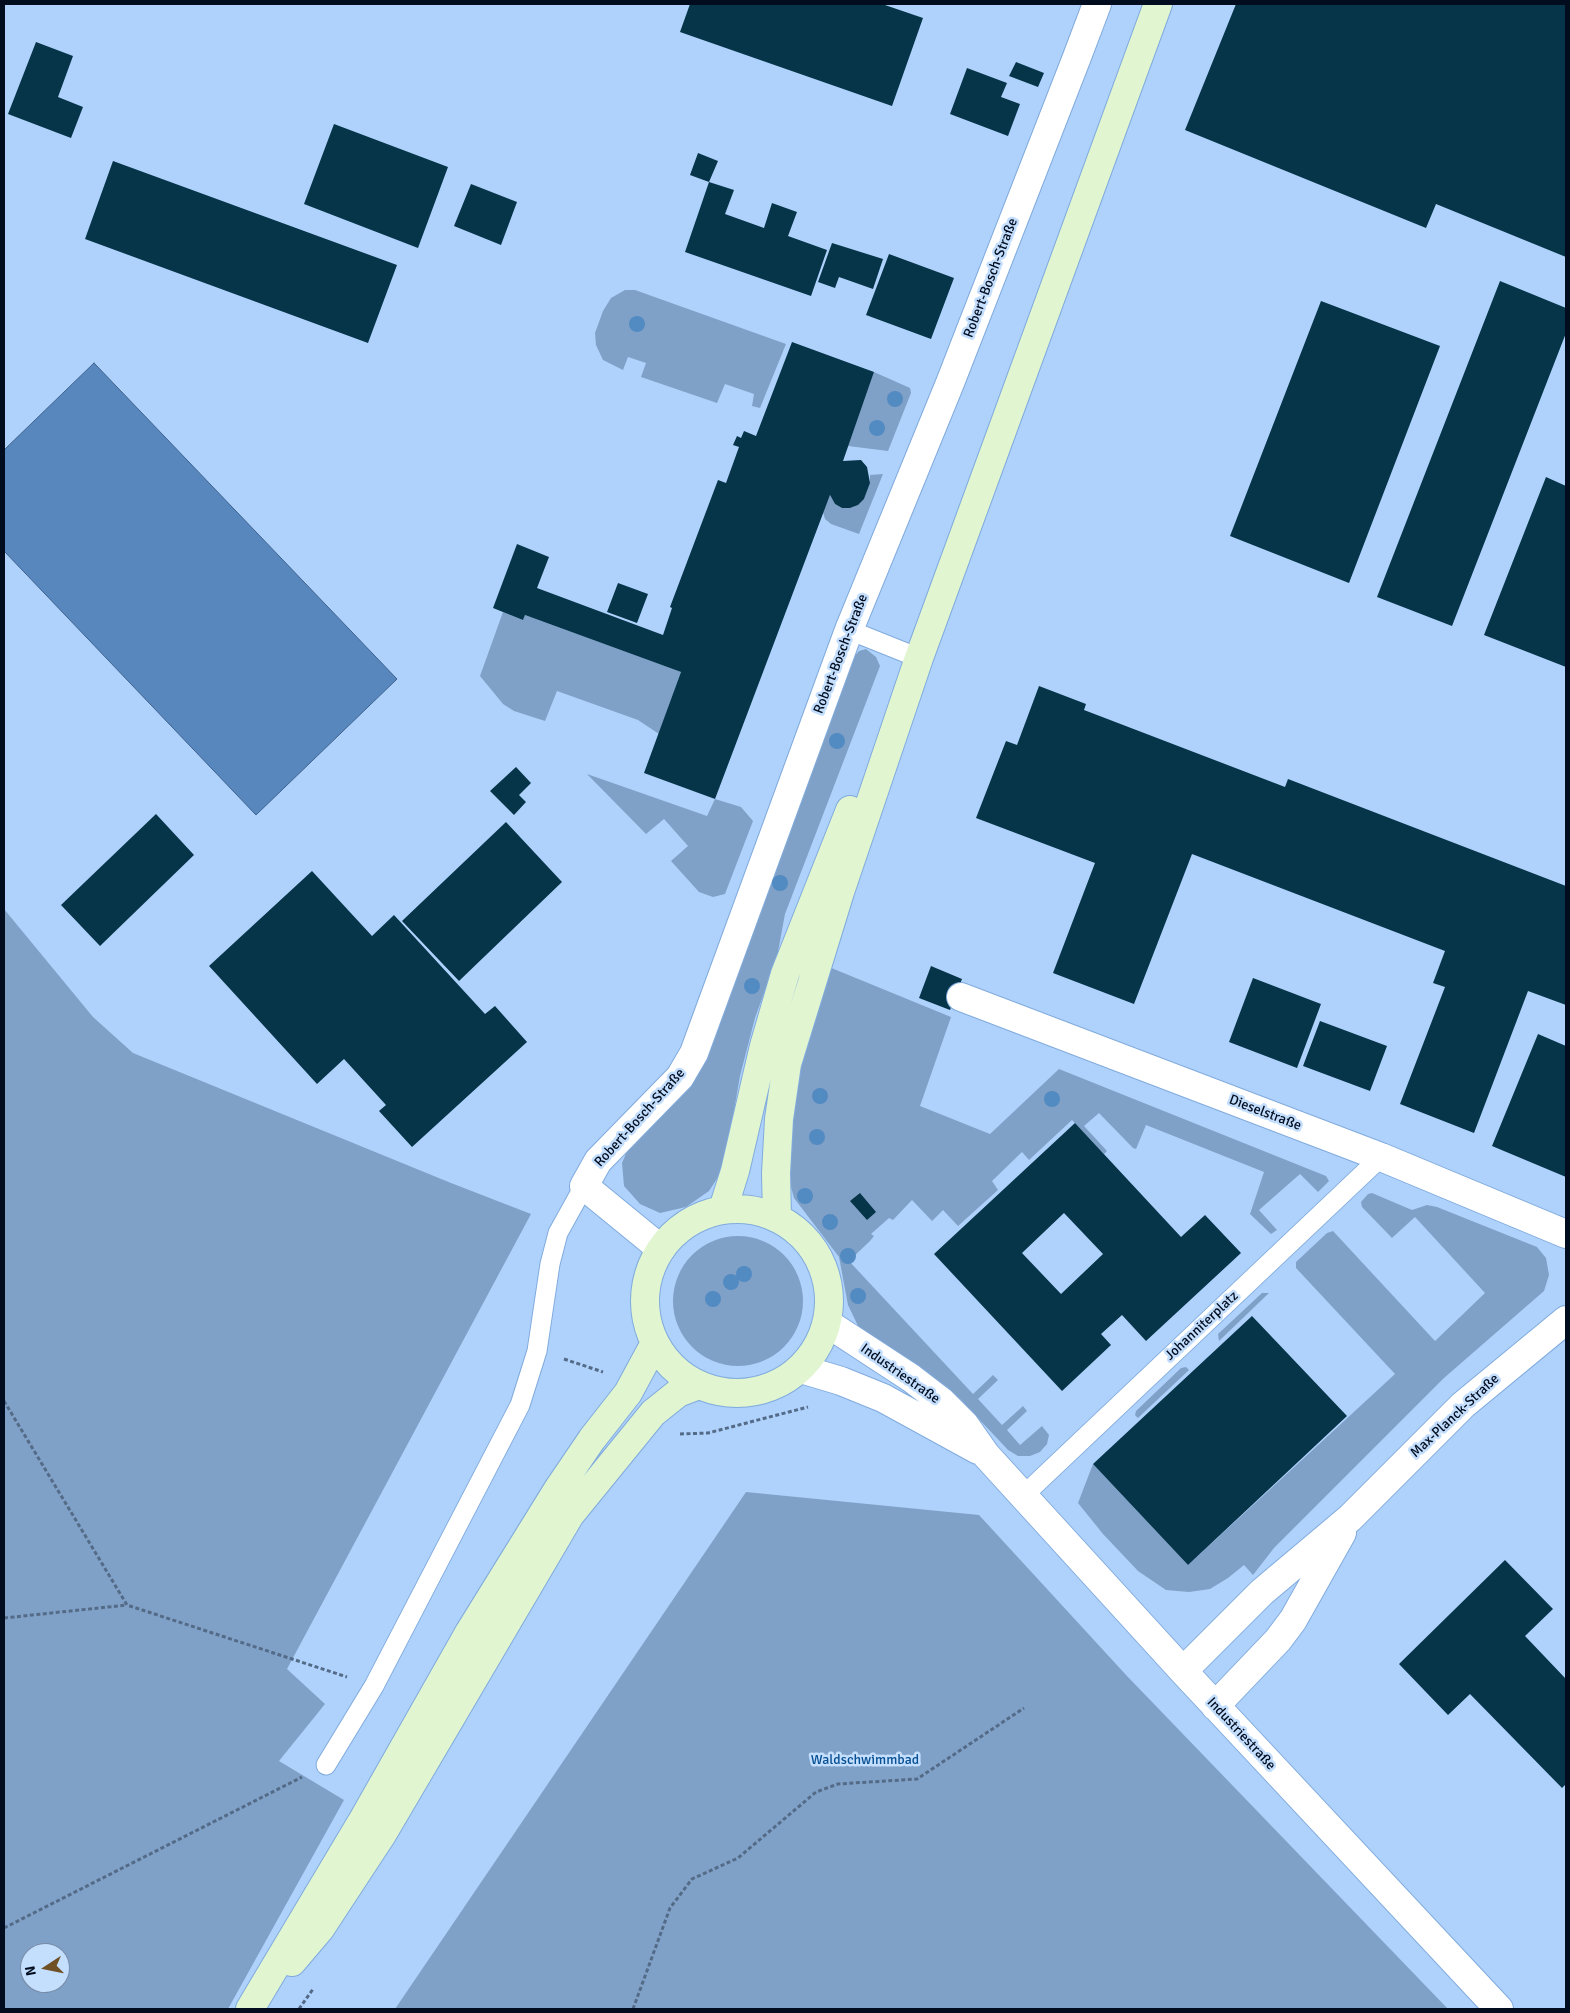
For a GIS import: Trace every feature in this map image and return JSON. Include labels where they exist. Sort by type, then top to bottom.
[{"type":"main road","points":[[778,1217],[776,1172],[779,1119],[787,1064],[840,892],[918,658],[1158,4]]},
{"type":"main road","points":[[723,1209],[735,1171],[764,1046],[785,974],[819,884],[859,788],[918,658]]},
{"type":"main road","points":[[723,1209],[751,1209],[778,1217],[803,1235],[821,1262],[829,1292],[827,1323],[818,1348],[801,1369],[778,1384],[752,1392],[726,1393],[699,1386],[674,1368],[655,1343],[647,1320],[645,1295],[650,1271],[661,1248],[678,1230],[699,1216],[723,1209]]},
{"type":"main road","points":[[251,2009],[364,1818],[475,1622],[558,1489],[592,1439],[628,1393],[655,1343]]},
{"type":"main road","points":[[251,2009],[320,1929],[383,1833],[570,1515],[653,1413],[678,1392],[699,1386]]},
{"type":"street","name":"Robert-Bosch-Straße","points":[[584,1186],[598,1162],[622,1135],[680,1078],[694,1053],[849,630],[950,383],[1096,4]]},
{"type":"street","name":"Dieselstraße","points":[[961,997],[1381,1157],[1566,1234]]},
{"type":"street","points":[[584,1186],[661,1248]]},
{"type":"street","name":"Max-Planck-Straße","points":[[1182,1671],[1262,1592],[1350,1518],[1463,1405],[1566,1320]]},
{"type":"street","name":"Industriestraße","points":[[827,1323],[911,1378],[941,1401],[966,1425],[986,1455],[1182,1671],[1499,2009]]},
{"type":"street","name":"Industriestraße","points":[[801,1369],[841,1381],[883,1398],[986,1455]]},
{"type":"street","name":"Max-Planck-Straße","points":[[1215,1706],[1278,1640],[1293,1620],[1350,1518]]},
{"type":"lane","points":[[849,630],[918,658]]},
{"type":"lane","name":"Johanniterplatz","points":[[1024,1495],[1381,1157]]},
{"type":"lane","points":[[326,1765],[374,1686],[520,1405],[537,1351],[550,1264],[558,1233],[584,1186]]},
{"type":"path","points":[[537,1351],[602,1372],[628,1393]]},
{"type":"path","points":[[4,1402],[126,1605]]},
{"type":"path","points":[[653,1413],[673,1435],[708,1433],[813,1406]]},
{"type":"path","points":[[4,1618],[126,1605],[374,1686]]},
{"type":"path","points":[[632,2009],[670,1908],[692,1879],[738,1858],[816,1792],[838,1784],[917,1779],[1024,1708]]},
{"type":"path","points":[[4,1928],[326,1765]]},
{"type":"green space","points":[[625,290],[635,290],[786,344],[760,408],[752,406],[754,394],[725,384],[717,403],[641,377],[646,363],[628,357],[623,370],[603,360],[596,345],[595,333],[603,311],[611,298]]},
{"type":"green space","points":[[874,372],[910,388],[911,393],[888,451],[848,446]]},
{"type":"green space","points":[[883,474],[859,534],[831,524],[825,519],[823,512],[830,495],[835,504],[842,508],[858,505],[864,499],[870,483],[870,475]]},
{"type":"green space","points":[[503,612],[523,620],[525,615],[681,672],[659,734],[638,720],[557,691],[545,721],[514,711],[503,704],[480,676]]},
{"type":"green space","points":[[866,649],[876,657],[880,666],[785,914],[777,957],[755,1018],[740,1076],[724,1168],[709,1191],[686,1207],[660,1213],[640,1204],[624,1186],[622,1163],[630,1144],[663,1112],[851,660],[859,651]]},
{"type":"green space","points":[[587,774],[707,816],[715,799],[741,807],[753,821],[725,894],[713,897],[699,892],[671,861],[688,846],[664,819],[646,834]]},
{"type":"green space","points":[[4,909],[93,1017],[133,1053],[531,1214],[287,1669],[325,1704],[279,1761],[344,1800],[228,2009],[4,2009]]},
{"type":"green space","points":[[829,967],[951,1017],[920,1106],[990,1134],[1059,1069],[1326,1176],[1329,1181],[1318,1192],[1300,1174],[1259,1210],[1277,1230],[1271,1234],[1250,1214],[1264,1172],[1146,1125],[1136,1149],[1133,1148],[1099,1113],[1084,1126],[1107,1151],[1104,1154],[1072,1120],[1029,1160],[1022,1152],[992,1181],[998,1190],[958,1226],[943,1210],[932,1221],[912,1200],[893,1220],[889,1218],[871,1234],[874,1236],[870,1241],[849,1261],[973,1394],[993,1375],[998,1380],[978,1399],[1002,1425],[1023,1406],[1027,1411],[1007,1430],[1020,1445],[1042,1426],[1049,1435],[1047,1444],[1040,1452],[1030,1456],[1018,1456],[1008,1450],[961,1400],[933,1378],[860,1330],[848,1305],[839,1257],[794,1198],[786,1169],[787,1133],[804,1054]]},
{"type":"green space","points":[[1372,1193],[1412,1210],[1427,1205],[1437,1207],[1537,1247],[1546,1258],[1549,1275],[1544,1291],[1444,1378],[1274,1548],[1253,1575],[1244,1565],[1210,1589],[1189,1592],[1166,1590],[1138,1571],[1103,1534],[1078,1503],[1093,1464],[1188,1565],[1395,1374],[1296,1268],[1296,1262],[1327,1233],[1333,1231],[1435,1341],[1485,1293],[1415,1217],[1392,1238],[1362,1207],[1361,1202],[1368,1194]]},
{"type":"green space","points":[[738,1236],[751,1237],[763,1241],[784,1255],[798,1276],[802,1288],[802,1314],[798,1326],[784,1347],[763,1361],[751,1365],[738,1366],[725,1365],[713,1361],[692,1347],[678,1326],[674,1314],[673,1301],[674,1288],[678,1276],[692,1255],[713,1241],[725,1237]]},
{"type":"green space","points":[[1262,1293],[1269,1293],[1219,1341],[1218,1334]]},
{"type":"green space","points":[[1186,1367],[1189,1370],[1138,1418],[1135,1415],[1136,1411],[1181,1368]]},
{"type":"green space","name":"Waldschwimmbad","points":[[746,1492],[979,1515],[1127,1676],[1448,2009],[395,2009]]},
{"type":"shaded area","points":[[94,363],[397,679],[256,815],[4,551],[4,450]]},
{"type":"building","points":[[690,4],[882,4],[923,18],[892,106],[680,32]]},
{"type":"building","points":[[1236,4],[1566,4],[1566,257],[1436,204],[1426,228],[1185,130]]},
{"type":"building","points":[[36,42],[73,56],[58,97],[83,107],[71,138],[8,114]]},
{"type":"building","points":[[1016,62],[1044,73],[1038,87],[1009,76]]},
{"type":"building","points":[[967,68],[1007,83],[1001,97],[1020,104],[1008,136],[950,114]]},
{"type":"building","points":[[334,124],[448,167],[418,248],[304,204]]},
{"type":"building","points":[[698,153],[718,161],[709,182],[690,175]]},
{"type":"building","points":[[113,161],[397,265],[368,343],[85,239]]},
{"type":"building","points":[[709,182],[734,190],[725,214],[764,228],[772,203],[797,212],[788,236],[827,250],[811,296],[685,252]]},
{"type":"building","points":[[471,184],[517,202],[501,245],[454,226]]},
{"type":"building","points":[[832,243],[883,259],[873,289],[839,277],[835,288],[818,282]]},
{"type":"building","points":[[889,254],[954,278],[931,339],[866,315]]},
{"type":"building","points":[[1500,281],[1566,308],[1566,333],[1452,626],[1377,597]]},
{"type":"building","points":[[1321,301],[1440,346],[1349,583],[1230,536]]},
{"type":"building","points":[[792,342],[874,372],[843,461],[861,460],[867,467],[870,483],[864,499],[858,505],[850,508],[842,508],[835,504],[830,495],[715,799],[644,773],[681,672],[525,615],[523,620],[493,608],[517,544],[549,557],[537,588],[663,635],[672,608],[670,607],[718,480],[726,483],[739,447],[733,445],[737,436],[741,438],[744,431],[756,436]]},
{"type":"building","points":[[1546,477],[1566,486],[1566,667],[1484,635]]},
{"type":"building","points":[[618,583],[648,594],[637,623],[607,612]]},
{"type":"building","points":[[1039,686],[1086,704],[1084,710],[1285,787],[1288,779],[1566,886],[1566,1005],[1528,991],[1474,1133],[1400,1104],[1445,987],[1433,983],[1445,951],[1192,854],[1134,1004],[1053,973],[1095,863],[976,818],[1006,741],[1017,745]]},
{"type":"building","points":[[516,767],[531,783],[519,795],[526,802],[514,815],[490,791]]},
{"type":"building","points":[[156,814],[194,855],[100,946],[61,905]]},
{"type":"building","points":[[506,822],[562,882],[459,981],[402,921]]},
{"type":"building","points":[[312,871],[372,936],[394,915],[485,1014],[495,1006],[527,1042],[412,1147],[379,1111],[386,1105],[344,1059],[317,1084],[209,966]]},
{"type":"building","points":[[931,966],[962,979],[950,1010],[919,998]]},
{"type":"building","points":[[1253,978],[1321,1004],[1297,1068],[1229,1042]]},
{"type":"building","points":[[1320,1021],[1387,1046],[1370,1091],[1303,1066]]},
{"type":"building","points":[[1538,1034],[1566,1046],[1566,1177],[1492,1146]]},
{"type":"building","points":[[1075,1123],[1181,1237],[1205,1215],[1241,1253],[1146,1341],[1122,1315],[1101,1334],[1111,1345],[1062,1391],[934,1254]],"holes":[[[1064,1213],[1103,1254],[1061,1294],[1022,1253]]]},
{"type":"building","points":[[860,1193],[876,1212],[867,1220],[850,1201]]},
{"type":"building","points":[[1252,1316],[1347,1416],[1188,1565],[1093,1464]]},
{"type":"building","points":[[1505,1560],[1553,1609],[1525,1636],[1566,1679],[1566,1784],[1562,1788],[1470,1694],[1448,1715],[1399,1664]]}]
